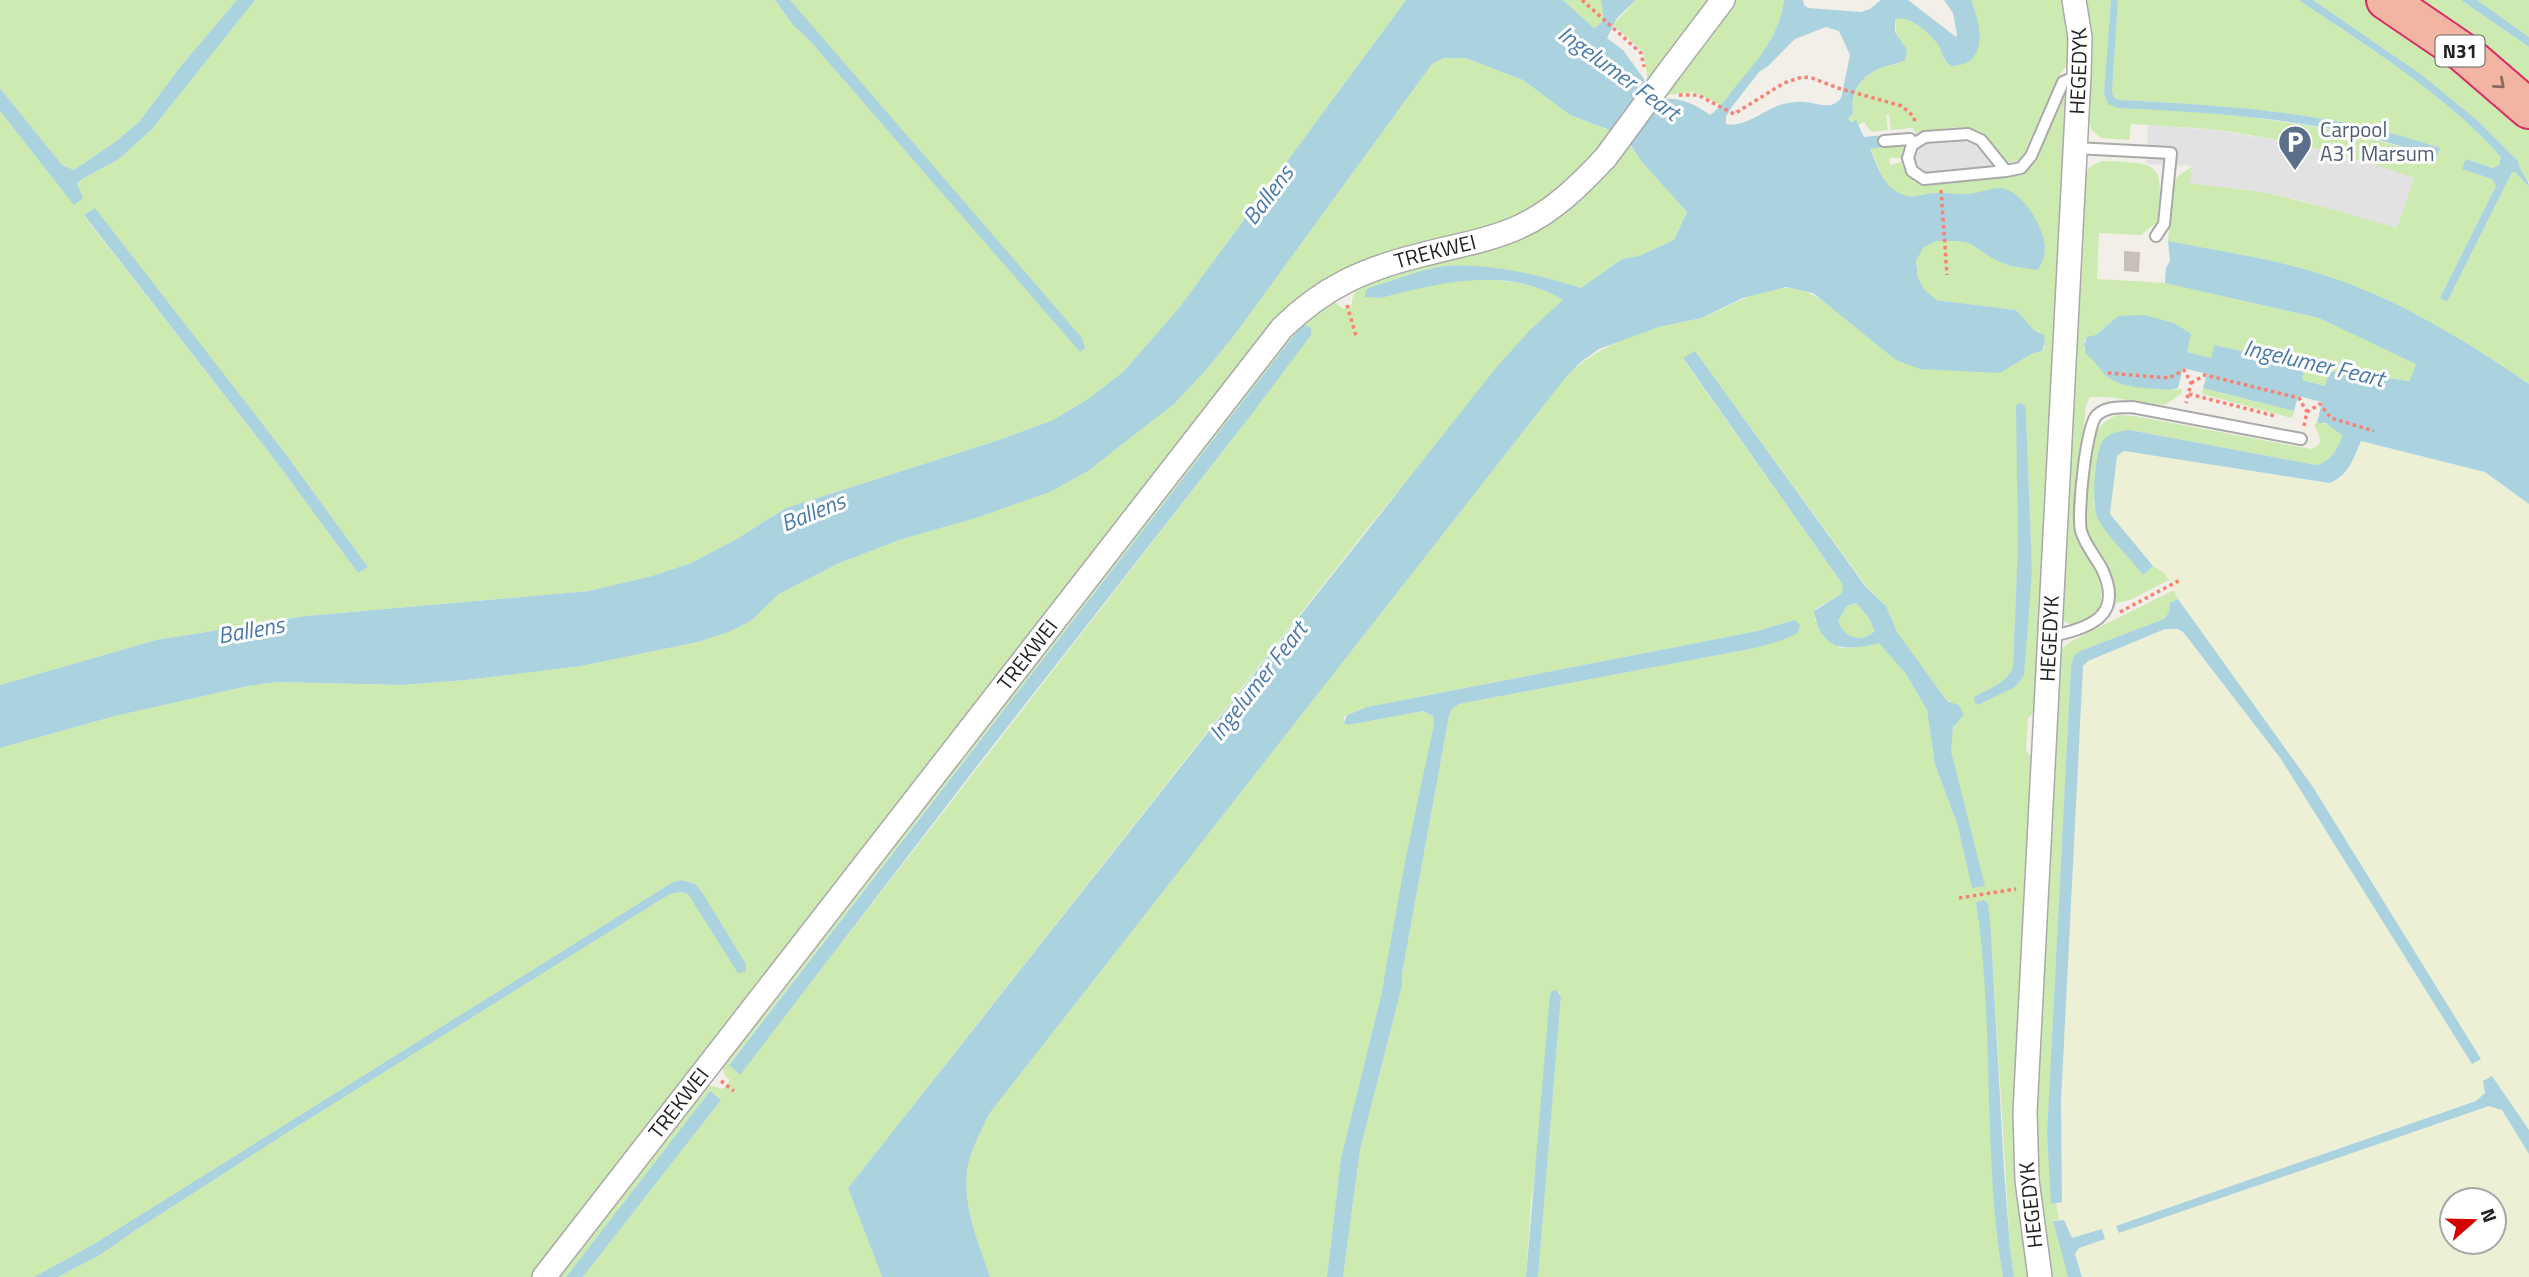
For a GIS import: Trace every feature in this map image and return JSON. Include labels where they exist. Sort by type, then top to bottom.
[{"type":"highway","name":"N31","points":[[2386,0],[2464,53],[2529,109]]},
{"type":"street","name":"TREKWEI","points":[[544,1277],[1282,328],[1314,299],[1356,275],[1500,234],[1539,216],[1573,191],[1605,157],[1723,0]]},
{"type":"street","name":"HEGEDYK","points":[[2040,1277],[2027,1180],[2025,1123],[2079,75],[2079,23],[2074,0]]},
{"type":"lane","points":[[1917,141],[1909,151],[1909,165],[1917,176],[1924,179],[2021,169],[2028,162],[2063,82],[2079,75]]},
{"type":"lane","points":[[1884,141],[1917,141],[1968,134],[1986,145],[2006,171]]},
{"type":"lane","points":[[2075,148],[2171,153],[2164,224],[2156,236]]},
{"type":"lane","points":[[2049,637],[2077,631],[2100,619],[2109,599],[2101,568],[2084,538],[2080,523],[2087,437],[2094,417],[2107,408],[2132,407],[2301,439]]},
{"type":"path","points":[[1582,0],[1641,53],[1645,72]]},
{"type":"path","points":[[1666,97],[1698,95],[1734,114],[1784,83],[1802,77],[1812,78],[1907,109],[1914,117],[1917,141]]},
{"type":"path","points":[[1941,192],[1947,275]]},
{"type":"path","points":[[1348,308],[1356,336]]},
{"type":"path","points":[[2108,373],[2169,378],[2182,370],[2191,383],[2183,416]]},
{"type":"path","points":[[2191,383],[2205,375],[2299,398],[2307,412],[2301,439]]},
{"type":"path","points":[[2189,394],[2279,417]]},
{"type":"path","points":[[2307,412],[2321,404],[2331,418],[2374,431]]},
{"type":"path","points":[[2100,619],[2125,610],[2180,580]]},
{"type":"path","points":[[1959,898],[2036,887]]},
{"type":"path","points":[[726,1085],[734,1091]]},
{"type":"green space","points":[[0,0],[237,0],[180,67],[139,122],[74,170],[62,165],[0,88]]},
{"type":"green space","points":[[255,0],[775,0],[793,25],[810,41],[1080,351],[789,0],[1406,0],[1179,308],[1123,372],[1088,399],[1053,420],[786,508],[735,540],[691,563],[652,576],[589,591],[306,616],[156,640],[0,685],[0,111],[74,204],[77,185],[82,179],[119,159],[152,129]],"holes":[[[95,209],[285,453],[368,567],[358,573],[278,464],[84,216]]]},
{"type":"green space","points":[[1563,0],[1601,0],[1604,16],[1600,25],[1594,28]]},
{"type":"green space","points":[[1636,0],[1715,0],[1648,81],[1643,51],[1613,25]]},
{"type":"green space","points":[[1732,0],[1784,0],[1776,30],[1760,57],[1721,105],[1694,92],[1666,95],[1663,92]]},
{"type":"green space","points":[[1971,0],[2062,0],[2069,24],[2069,63],[2058,77],[2021,160],[2008,163],[1986,136],[1971,128],[1915,133],[1913,128],[1891,130],[1889,115],[1886,115],[1888,130],[1871,132],[1864,122],[1858,125],[1847,117],[1853,114],[1855,94],[1864,78],[1880,69],[1899,64],[1895,19],[1913,22],[1926,31],[1939,46],[1946,63],[1976,13]]},
{"type":"green space","points":[[2084,0],[2111,0],[2104,93],[2108,104],[2274,120],[2356,135],[2436,158],[2439,148],[2361,126],[2241,108],[2114,98],[2112,92],[2118,0],[2299,0],[2418,81],[2471,126],[2501,157],[2499,165],[2493,168],[2466,159],[2463,169],[2492,179],[2496,186],[2440,298],[2447,302],[2512,172],[2515,172],[2529,187],[2529,384],[2429,321],[2349,284],[2283,264],[2168,241],[2174,183],[2178,176],[2193,166],[2190,183],[2263,192],[2341,211],[2413,178],[2316,149],[2216,130],[2131,124],[2129,140],[2101,138],[2092,130],[2087,116],[2090,33]]},
{"type":"green space","points":[[2313,0],[2374,0],[2529,115],[2529,182],[2519,169],[2518,161],[2477,120],[2422,75]]},
{"type":"green space","points":[[2402,0],[2461,0],[2529,47],[2529,99]]},
{"type":"green space","points":[[2477,0],[2529,0],[2529,37]]},
{"type":"green space","points":[[1444,58],[1466,58],[1523,80],[1570,115],[1615,132],[1600,152],[1538,210],[1331,279],[538,1277],[58,1277],[100,1255],[293,1129],[670,894],[688,894],[746,964],[696,884],[681,880],[673,882],[94,1244],[34,1277],[0,1277],[0,748],[115,716],[248,686],[277,682],[402,685],[466,680],[581,666],[698,642],[729,632],[751,621],[779,594],[837,564],[902,539],[976,518],[1050,492],[1088,471],[1174,404],[1206,370],[1236,333],[1432,64]]},
{"type":"green space","points":[[2068,85],[2052,355],[2037,710],[2028,718],[2026,750],[2034,760],[2031,1277],[2014,1277],[1991,934],[1976,902],[1987,995],[1993,1184],[2003,1277],[1538,1277],[1561,996],[1559,991],[1531,1202],[1526,1277],[1343,1277],[1360,1150],[1402,986],[1449,716],[1453,708],[1459,704],[1755,648],[1795,620],[1757,631],[1367,707],[1346,715],[1343,719],[1348,725],[1423,711],[1433,716],[1434,724],[1381,996],[1341,1158],[1327,1277],[990,1277],[972,1222],[966,1180],[972,1152],[989,1114],[1566,377],[1587,359],[1621,341],[1660,327],[1702,318],[1755,294],[1777,288],[1806,292],[1831,307],[2031,354],[2042,351],[2045,347],[2040,332],[2034,330],[2016,310],[1936,300],[1924,290],[1918,278],[1916,260],[1922,248],[1936,241],[1969,243],[1995,260],[2000,188],[1966,195],[1935,193],[1918,197],[1906,196],[1894,191],[1884,181],[1870,148],[1905,146],[1901,158],[1889,158],[1890,165],[1902,162],[1903,167],[1951,173],[2008,175],[2022,172],[2032,165]],"holes":[[[1695,351],[1867,587],[1886,606],[1897,632],[1918,663],[1944,697],[1954,705],[1957,720],[1950,735],[1951,751],[1965,858],[1957,823],[1935,765],[1927,710],[1906,674],[1879,642],[1840,648],[1815,620],[1815,609],[1841,594],[1841,582],[1683,359]],[[2017,404],[2026,414],[2032,571],[2015,687],[1974,697],[2003,681],[2013,666],[2018,544]]]},
{"type":"green space","points":[[1627,141],[1687,212],[1674,240],[1639,256],[1622,259],[1581,288],[1515,271],[1447,266],[1408,275],[1369,288],[1365,292],[1441,282],[1492,280],[1541,289],[1564,300],[1531,329],[1367,529],[848,1188],[882,1277],[583,1277],[721,1100],[710,1091],[566,1277],[551,1277],[708,1085],[723,1089],[730,1080],[725,1076],[722,1065],[1280,339],[1334,301],[1343,309],[1352,304],[1358,285],[1536,231],[1579,203]],"holes":[[[1301,326],[1248,419],[740,1074],[729,1064]]]},
{"type":"green space","points":[[2102,161],[2147,165],[2154,169],[2160,187],[2157,222],[2141,235],[2099,233],[2097,279],[2166,283],[2319,318],[2417,363],[2411,381],[2330,371],[2326,386],[2302,380],[2305,365],[2214,345],[2211,358],[2186,352],[2118,316],[2096,335],[2084,340],[2084,349],[2106,375],[2170,390],[2182,389],[2181,394],[2165,405],[2090,397],[2086,405],[2074,525],[2098,578],[2101,592],[2100,605],[2093,615],[2073,624],[2059,617],[2085,172]]},
{"type":"green space","points":[[2203,388],[2294,411],[2292,418],[2202,394]]},
{"type":"green space","points":[[2117,415],[2311,449],[2320,442],[2314,424],[2326,424],[2344,436],[2330,457],[2316,465],[2131,430],[2093,504],[2144,574],[2153,566],[2169,580],[2130,600],[2116,603],[2110,574],[2089,536],[2085,522],[2091,439],[2102,425]]},
{"type":"green space","points":[[2361,441],[2486,472],[2529,504],[2529,1130],[2493,1077],[2490,1077],[2483,1096],[2476,1101],[2116,1226],[2119,1233],[2490,1106],[2502,1110],[2529,1154],[2529,1277],[2082,1277],[2075,1254],[2079,1248],[2105,1238],[2101,1229],[2072,1239],[2064,1220],[2059,1220],[2056,1203],[2062,1202],[2061,1102],[2081,674],[2083,665],[2088,661],[2165,629],[2178,629],[2184,633],[2281,759],[2472,1064],[2481,1059],[2313,787],[2214,651],[2178,599],[2168,579],[2153,566],[2110,514],[2117,456],[2124,451],[2330,483],[2343,477]]},
{"type":"green space","points":[[2174,590],[2178,599],[2171,604],[2164,619],[2080,651],[2071,665],[2047,1134],[2052,1204],[2056,1203],[2059,1220],[2053,1220],[2068,1277],[2049,1277],[2039,1211],[2034,1137],[2058,652],[2070,642]]},
{"type":"green space","points":[[1856,603],[1867,615],[1875,631],[1859,638],[1849,636],[1838,621],[1847,606]]},
{"type":"shaded area","name":"Carpool A31 Marsum","points":[[2148,125],[2214,130],[2293,143],[2414,178],[2397,228],[2263,192],[2190,183],[2192,166],[2146,164]]},
{"type":"shaded area","points":[[1968,128],[1985,135],[2004,160],[2012,163],[2014,175],[1922,185],[1907,175],[1903,167],[1903,149],[1915,133]]},
{"type":"water","points":[[237,0],[255,0],[152,129],[119,159],[77,184],[83,198],[74,205],[0,111],[0,88],[62,165],[74,170],[139,122],[180,67]]},
{"type":"water","points":[[775,0],[790,0],[1082,338],[1085,348],[1080,352],[810,41],[793,25]]},
{"type":"water","points":[[1406,0],[1563,0],[1594,28],[1602,20],[1601,0],[1636,0],[1617,18],[1607,38],[1623,50],[1645,84],[1665,99],[1689,103],[1710,115],[1724,102],[1767,46],[1778,25],[1784,0],[1803,0],[1808,8],[1861,12],[1881,0],[1908,0],[1956,37],[1953,13],[1944,0],[1971,0],[1979,31],[1977,51],[1972,59],[1951,66],[1937,43],[1924,30],[1913,22],[1895,19],[1895,32],[1907,50],[1905,60],[1876,70],[1859,84],[1853,98],[1853,114],[1848,118],[1852,122],[1856,120],[1864,137],[1884,135],[1885,147],[1870,149],[1882,176],[1897,192],[1912,196],[1932,193],[1968,194],[1996,188],[2006,189],[2018,196],[2032,213],[2041,230],[2045,247],[2038,270],[2011,266],[1995,260],[1969,243],[1956,241],[1936,241],[1923,248],[1916,261],[1918,278],[1924,289],[1936,300],[2016,310],[2034,330],[2044,335],[2042,351],[2031,354],[2000,373],[1920,369],[1896,360],[1813,293],[1786,287],[1743,298],[1702,318],[1659,327],[1599,349],[1582,361],[1566,377],[989,1114],[972,1152],[966,1180],[972,1222],[990,1277],[882,1277],[848,1188],[1495,369],[1531,329],[1563,300],[1541,289],[1496,280],[1449,283],[1380,298],[1365,297],[1365,292],[1368,288],[1447,266],[1481,266],[1515,271],[1581,288],[1622,259],[1639,256],[1674,240],[1687,212],[1642,162],[1627,140],[1615,132],[1570,115],[1523,80],[1466,58],[1444,58],[1432,64],[1236,333],[1206,370],[1174,404],[1088,471],[1050,492],[976,518],[902,539],[837,564],[779,594],[751,621],[729,632],[698,642],[581,666],[466,680],[402,685],[277,682],[248,686],[115,716],[0,748],[0,685],[156,640],[306,616],[589,591],[652,576],[691,563],[735,540],[786,508],[1053,420],[1088,399],[1123,372],[1179,308]],"holes":[[[1826,27],[1839,31],[1850,55],[1841,98],[1837,102],[1829,105],[1802,102],[1783,104],[1748,121],[1726,124],[1731,108],[1759,72],[1795,39]]]},
{"type":"water","points":[[2111,0],[2118,0],[2112,92],[2114,98],[2242,108],[2362,126],[2440,148],[2436,158],[2397,145],[2319,127],[2240,116],[2118,108],[2108,104],[2104,93]]},
{"type":"water","points":[[2299,0],[2313,0],[2422,75],[2477,120],[2518,161],[2529,187],[2512,172],[2447,302],[2440,298],[2496,186],[2492,179],[2462,169],[2466,159],[2493,168],[2499,165],[2501,157],[2455,112],[2430,92]]},
{"type":"water","points":[[2461,0],[2477,0],[2529,37],[2529,47]]},
{"type":"water","points":[[95,208],[285,453],[368,567],[358,573],[278,464],[84,215]]},
{"type":"water","points":[[2168,241],[2283,264],[2349,284],[2429,321],[2529,384],[2529,504],[2485,472],[2361,441],[2346,471],[2330,483],[2124,451],[2117,456],[2110,514],[2153,566],[2143,575],[2107,533],[2096,512],[2096,465],[2101,444],[2107,436],[2130,430],[2316,465],[2330,457],[2343,436],[2326,423],[2317,423],[2322,402],[2298,396],[2294,411],[2203,388],[2207,374],[2183,368],[2178,388],[2170,390],[2115,382],[2086,354],[2084,344],[2087,337],[2096,335],[2118,316],[2144,315],[2174,323],[2191,334],[2187,352],[2211,358],[2214,345],[2305,365],[2302,380],[2325,386],[2330,371],[2410,381],[2416,364],[2319,318],[2165,283],[2166,268],[2170,261]]},
{"type":"water","points":[[1301,326],[1311,328],[1311,335],[1248,419],[740,1075],[729,1065]]},
{"type":"water","points":[[1695,351],[1866,587],[1886,606],[1897,632],[1944,697],[1959,705],[1964,715],[1953,727],[1951,751],[1985,886],[1972,888],[1957,823],[1935,765],[1927,710],[1906,674],[1879,643],[1845,647],[1836,645],[1822,634],[1814,611],[1841,594],[1841,582],[1683,358]],"holes":[[[1856,603],[1867,615],[1875,631],[1864,637],[1849,635],[1838,621],[1847,606]]]},
{"type":"water","points":[[2021,403],[2025,406],[2026,414],[2032,571],[2024,675],[2015,687],[1978,705],[1974,697],[2003,681],[2013,666],[2018,544],[2016,405]]},
{"type":"water","points":[[2178,599],[2313,787],[2481,1059],[2472,1064],[2281,759],[2184,633],[2178,629],[2165,629],[2088,661],[2083,666],[2061,1102],[2062,1202],[2051,1204],[2047,1134],[2071,665],[2074,656],[2080,651],[2164,619],[2169,612],[2170,603]]},
{"type":"water","points":[[1795,620],[1800,625],[1798,633],[1755,648],[1459,704],[1453,708],[1449,716],[1402,986],[1360,1150],[1343,1277],[1327,1277],[1341,1158],[1381,996],[1434,724],[1433,716],[1423,711],[1348,725],[1344,723],[1347,715],[1367,707],[1757,631]]},
{"type":"water","points":[[681,880],[696,884],[746,964],[746,972],[738,973],[688,894],[670,894],[293,1129],[100,1255],[58,1277],[34,1277],[94,1244],[673,882]]},
{"type":"water","points":[[1985,900],[1988,904],[1991,934],[2004,1170],[2014,1277],[2003,1277],[1993,1184],[1985,995],[1976,902]]},
{"type":"water","points":[[1556,990],[1561,996],[1538,1277],[1526,1277],[1550,994]]},
{"type":"water","points":[[2492,1076],[2529,1130],[2529,1154],[2502,1110],[2489,1106],[2119,1233],[2116,1226],[2476,1101],[2485,1093],[2483,1081]]},
{"type":"water","points":[[710,1091],[721,1100],[583,1277],[566,1277]]},
{"type":"water","points":[[2064,1220],[2072,1238],[2102,1229],[2105,1239],[2079,1248],[2075,1254],[2082,1277],[2068,1277],[2053,1221]]},
{"type":"building","points":[[2124,251],[2140,252],[2139,272],[2124,271]]},
{"type":"place","name":"Carpool A31 Marsum","points":[[2295,172]]},
{"type":"water label","name":"Ingelumer Feart","points":[[1619,73]]},
{"type":"water label","name":"Ballens","points":[[1268,195]]},
{"type":"water label","name":"Ingelumer Feart","points":[[2314,363]]},
{"type":"water label","name":"Ballens","points":[[813,512]]},
{"type":"water label","name":"Ballens","points":[[251,630]]},
{"type":"water label","name":"Ingelumer Feart","points":[[1258,681]]}]
